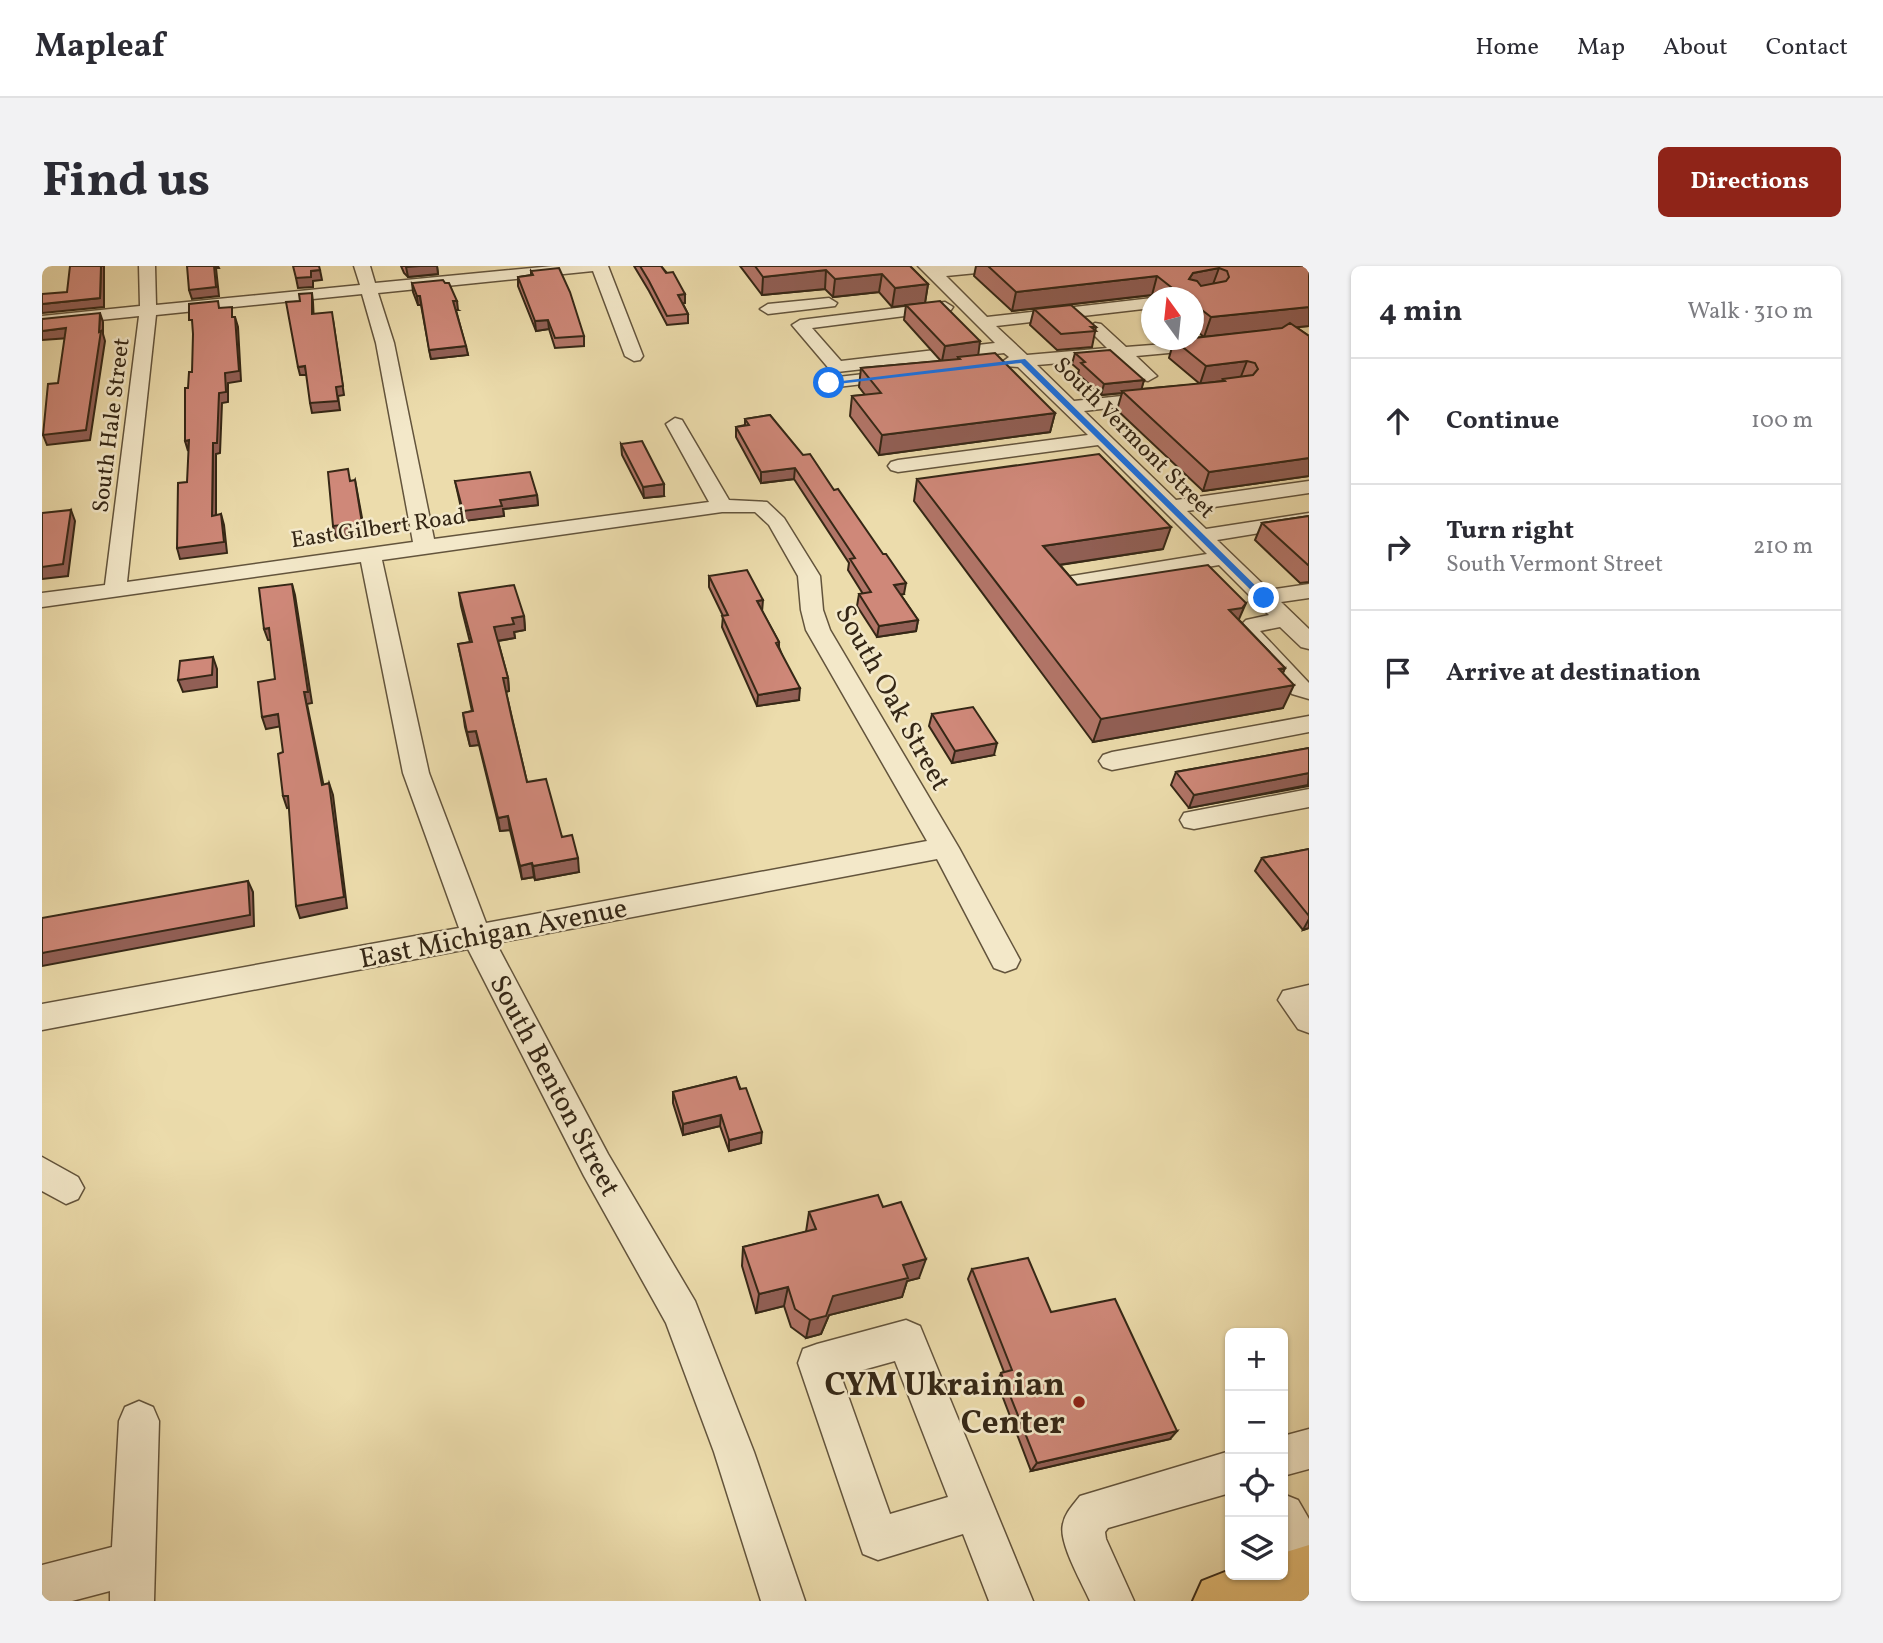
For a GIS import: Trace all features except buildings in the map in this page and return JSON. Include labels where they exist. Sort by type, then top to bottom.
[{"type":"main road","points":[[1222,1601],[1309,1573]]},
{"type":"street","name":"South Hale Street","points":[[115,590],[148,310],[147,266]]},
{"type":"street","points":[[362,266],[385,343],[425,547]]},
{"type":"street","points":[[42,321],[599,266],[634,356]]},
{"type":"street","points":[[930,270],[997,266]]},
{"type":"street","name":"South Vermont Street","points":[[930,270],[1309,642]]},
{"type":"street","points":[[899,296],[951,290]]},
{"type":"street","points":[[768,309],[846,301]]},
{"type":"street","points":[[984,322],[1141,304]]},
{"type":"street","points":[[966,305],[800,325],[837,367],[1008,346]]},
{"type":"street","points":[[1095,328],[1148,376]]},
{"type":"street","points":[[829,383],[1023,360],[1234,342]]},
{"type":"street","points":[[1070,407],[1174,395]]},
{"type":"street","points":[[675,424],[722,506]]},
{"type":"street","points":[[898,466],[1102,439]]},
{"type":"street","points":[[1094,461],[1120,457]]},
{"type":"street","points":[[1171,507],[1309,486]]},
{"type":"street","name":"East Gilbert Road","points":[[42,600],[722,506]]},
{"type":"street","name":"South Oak Street","points":[[722,506],[760,506],[777,522],[809,576],[812,610],[818,630],[945,848],[1005,960]]},
{"type":"street","points":[[1200,536],[1309,519]]},
{"type":"street","name":"South Benton Street","points":[[370,555],[415,773],[476,934],[596,1165],[682,1314],[734,1452],[783,1601]]},
{"type":"street","points":[[1066,584],[1224,558]]},
{"type":"street","points":[[1264,598],[1309,591]]},
{"type":"street","points":[[1285,619],[1254,625],[1247,631],[1301,688],[1309,691]]},
{"type":"street","points":[[1112,761],[1309,724]]},
{"type":"street","points":[[1194,820],[1309,798]]},
{"type":"street","name":"East Michigan Avenue","points":[[42,1017],[945,848]]},
{"type":"street","points":[[1309,997],[1294,1000],[1309,1020]]},
{"type":"street","points":[[974,1510],[878,1539],[817,1363],[906,1339],[1011,1601]]},
{"type":"street","points":[[42,1587],[133,1582],[139,1421]]},
{"type":"street","points":[[1288,1455],[1309,1449]]},
{"type":"street","points":[[1112,1601],[1085,1541],[1083,1526],[1095,1511],[1225,1473]]},
{"type":"street","points":[[1284,1517],[1309,1560]]},
{"type":"place","name":"CYM Ukrainian Center","points":[[1079,1402]]},
{"type":"route","points":[[829,383],[1023,360],[1264,598]]}]
